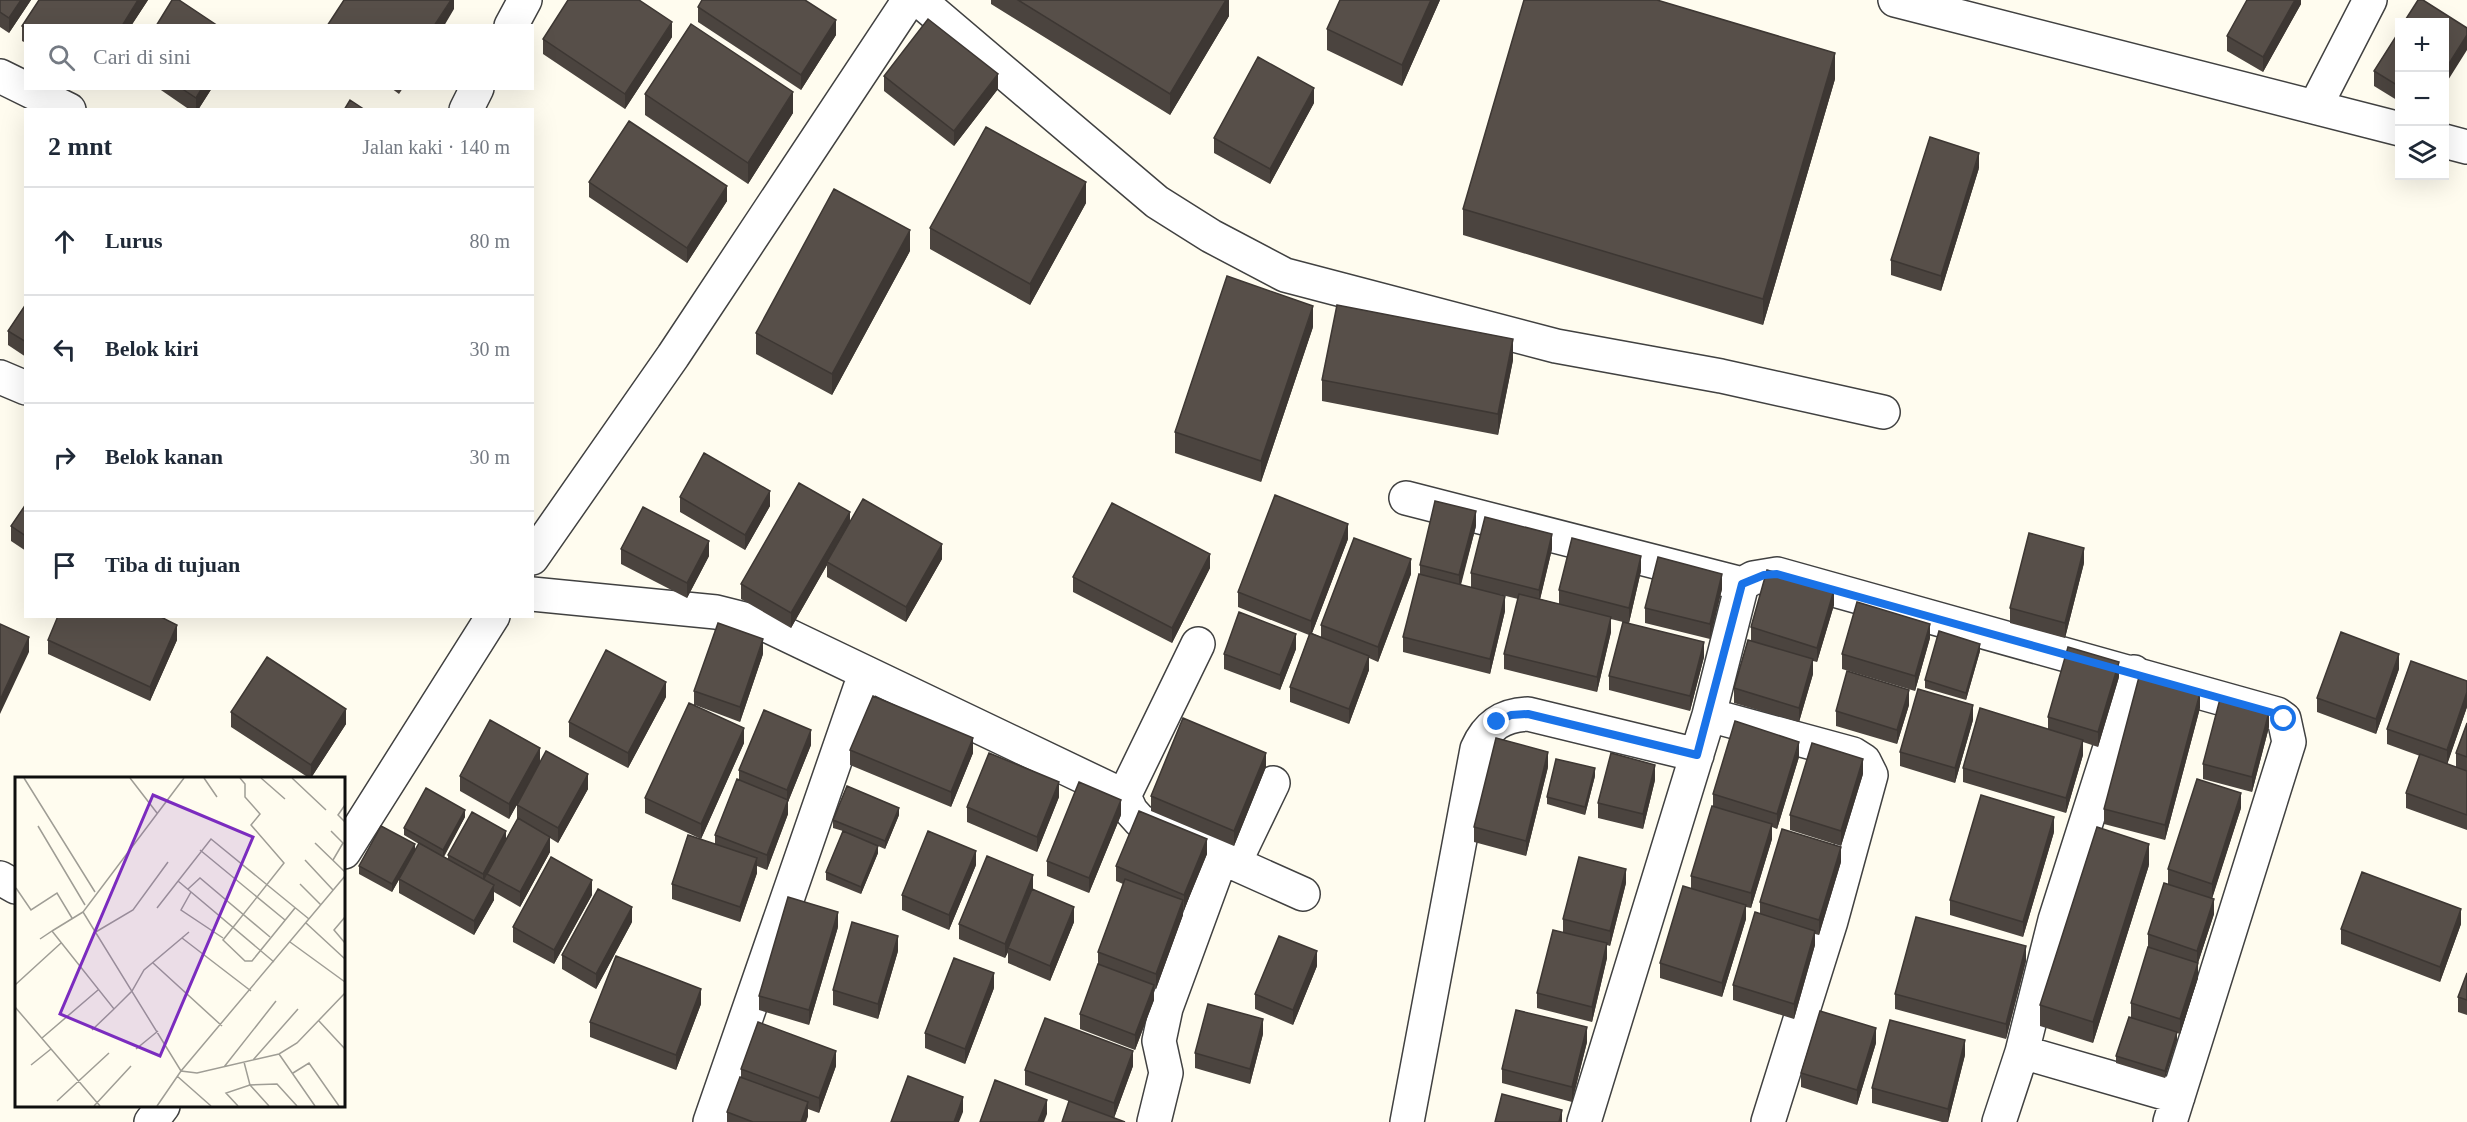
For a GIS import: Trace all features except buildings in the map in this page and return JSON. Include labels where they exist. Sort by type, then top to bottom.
[{"type":"street","points":[[512,24],[525,0]]},
{"type":"street","points":[[534,555],[674,356],[909,0]]},
{"type":"street","points":[[919,0],[1157,202],[1211,236],[1285,275],[1556,345],[1721,376],[1883,412]]},
{"type":"street","points":[[1895,0],[2395,128]]},
{"type":"street","points":[[2315,107],[2370,0]]},
{"type":"street","points":[[0,76],[24,88]]},
{"type":"street","points":[[28,90],[65,108]]},
{"type":"street","points":[[467,108],[476,90]]},
{"type":"street","points":[[2449,142],[2467,147]]},
{"type":"street","points":[[0,377],[24,387]]},
{"type":"street","points":[[1406,498],[1742,584],[1764,575],[1777,574],[2134,672],[2277,714],[2284,719],[2289,732],[2285,753],[2174,1110],[2022,1052]]},
{"type":"street","points":[[1584,1122],[1709,715],[1742,584]]},
{"type":"street","points":[[534,594],[716,612],[764,624],[1124,796],[1131,811],[1140,821],[1304,894]]},
{"type":"street","points":[[345,850],[492,618]]},
{"type":"street","points":[[1124,796],[1198,644]]},
{"type":"street","points":[[1999,1122],[2022,1052],[2055,920],[2134,672]]},
{"type":"street","points":[[710,1122],[865,674]]},
{"type":"street","points":[[1407,1122],[1477,749],[1485,731],[1511,715],[1528,714],[1697,755]]},
{"type":"street","points":[[1709,715],[1853,754],[1864,761],[1871,775],[1831,921],[1768,1122]]},
{"type":"street","points":[[1154,1122],[1166,1073],[1159,1041],[1166,1008],[1228,861],[1273,783]]},
{"type":"street","points":[[0,878],[15,886]]},
{"type":"street","points":[[151,1122],[162,1107]]},
{"type":"route","points":[[1497,722],[1511,715],[1528,714],[1697,755],[1742,584],[1753,578],[1777,574],[2134,672],[2277,714],[2284,719]]}]
